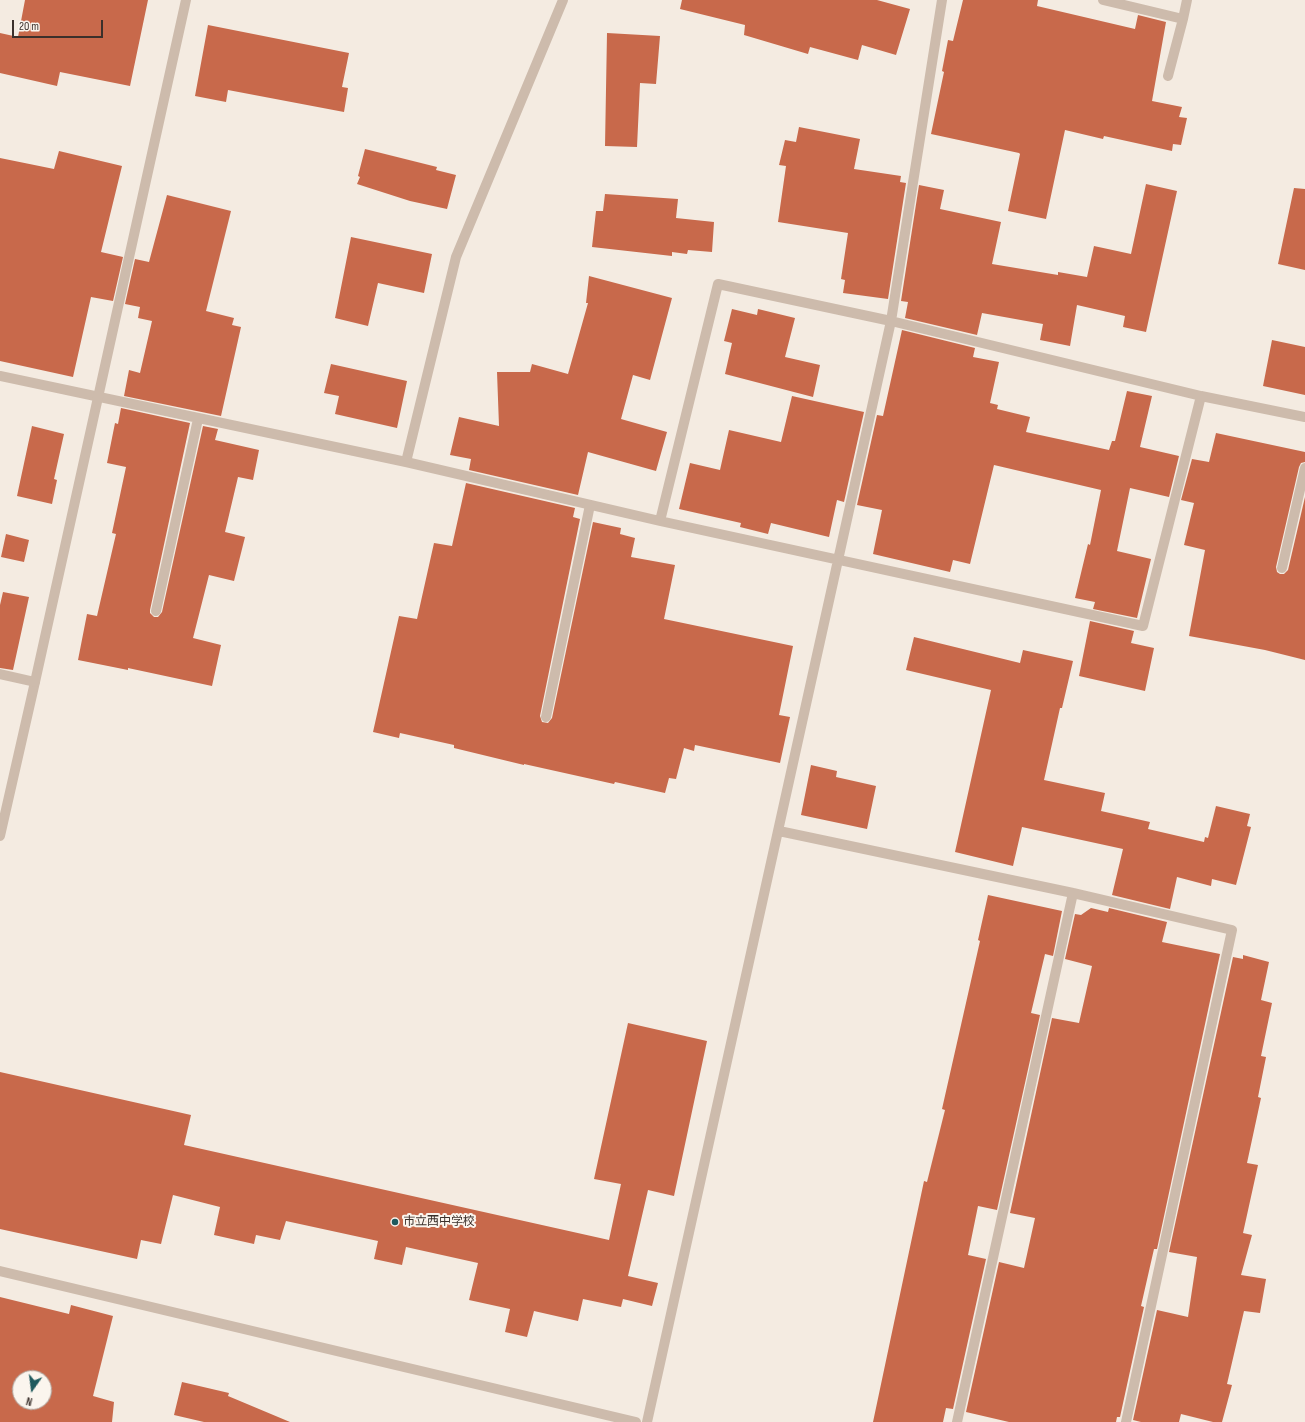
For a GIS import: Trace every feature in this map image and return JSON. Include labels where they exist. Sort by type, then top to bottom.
[{"type":"street","points":[[0,836],[99,398],[186,0]]},
{"type":"street","points":[[406,462],[456,257],[563,0]]},
{"type":"street","points":[[647,1422],[891,321],[942,0]]},
{"type":"street","points":[[1103,0],[1182,19]]},
{"type":"street","points":[[1168,76],[1187,0]]},
{"type":"street","points":[[660,521],[718,284],[891,321],[1201,396],[1305,418]]},
{"type":"street","points":[[0,376],[406,462],[660,521],[1143,626],[1201,396]]},
{"type":"street","points":[[156,611],[198,419]]},
{"type":"street","points":[[1282,568],[1305,468]]},
{"type":"street","points":[[546,717],[590,505]]},
{"type":"street","points":[[0,674],[35,682]]},
{"type":"street","points":[[779,831],[1073,893],[1232,930],[1126,1422]]},
{"type":"street","points":[[957,1422],[1073,893]]},
{"type":"street","points":[[0,1271],[636,1422]]},
{"type":"building","points":[[25,0],[148,0],[130,86],[60,72],[57,86],[0,73],[0,33],[18,37]]},
{"type":"building","points":[[682,0],[877,0],[910,9],[896,55],[862,45],[858,60],[810,47],[808,54],[744,35],[745,25],[680,9]]},
{"type":"building","points":[[963,0],[1038,0],[1037,6],[1135,29],[1138,15],[1166,22],[1152,101],[1182,107],[1179,117],[1187,118],[1181,145],[1173,144],[1172,151],[1104,136],[1103,139],[1065,130],[1046,219],[1008,211],[1019,153],[931,134],[944,72],[942,71],[948,40],[953,41]]},
{"type":"building","points":[[208,25],[349,53],[342,87],[348,88],[344,112],[228,90],[226,102],[195,96]]},
{"type":"building","points":[[607,33],[660,36],[656,84],[640,83],[637,147],[605,146]]},
{"type":"building","points":[[799,127],[860,139],[854,169],[901,176],[900,182],[906,183],[888,299],[843,293],[845,280],[841,279],[848,233],[778,222],[786,166],[779,165],[785,140],[796,142]]},
{"type":"building","points":[[365,149],[437,167],[436,170],[456,175],[447,209],[410,201],[357,184],[360,177],[358,176]]},
{"type":"building","points":[[59,151],[122,166],[101,252],[123,257],[113,301],[91,297],[73,377],[0,361],[0,158],[54,169]]},
{"type":"building","points":[[1146,184],[1177,191],[1146,332],[1123,327],[1125,316],[1077,305],[1070,346],[1040,340],[1043,324],[982,313],[977,335],[905,318],[908,302],[901,301],[919,185],[944,190],[940,209],[1001,222],[992,264],[1058,275],[1058,272],[1087,277],[1094,246],[1131,254]]},
{"type":"building","points":[[1294,188],[1305,189],[1305,270],[1278,264]]},
{"type":"building","points":[[605,194],[678,199],[676,218],[714,222],[712,252],[688,250],[687,254],[672,252],[672,256],[592,247],[596,211],[603,211]]},
{"type":"building","points":[[167,195],[231,211],[206,311],[234,318],[232,325],[241,327],[221,416],[124,396],[129,370],[140,373],[152,321],[138,318],[140,307],[125,304],[135,259],[149,262]]},
{"type":"building","points":[[351,237],[432,254],[424,293],[378,283],[368,326],[335,318]]},
{"type":"building","points":[[589,276],[672,298],[650,380],[633,375],[621,419],[667,432],[656,471],[588,452],[578,495],[469,470],[471,459],[450,455],[459,417],[499,426],[497,372],[530,372],[532,364],[568,374],[588,303],[586,303]]},
{"type":"building","points":[[732,309],[757,315],[758,309],[795,318],[785,357],[820,365],[813,397],[725,374],[732,343],[724,341]]},
{"type":"building","points":[[902,330],[975,348],[973,357],[999,362],[990,403],[998,405],[997,409],[1030,417],[1026,432],[1109,450],[1112,441],[1115,441],[1127,391],[1152,396],[1140,447],[1179,456],[1169,497],[1130,488],[1117,551],[1151,559],[1137,618],[1093,609],[1095,602],[1075,598],[1088,544],[1090,545],[1101,490],[994,465],[970,564],[953,560],[950,572],[873,554],[882,510],[857,505],[877,415],[883,416]]},
{"type":"building","points":[[1272,340],[1305,347],[1305,395],[1263,386]]},
{"type":"building","points":[[331,364],[407,381],[397,428],[335,414],[339,396],[324,393]]},
{"type":"building","points":[[792,396],[864,412],[844,502],[837,500],[829,537],[771,523],[768,534],[740,527],[741,523],[679,509],[690,463],[720,470],[729,430],[781,442]]},
{"type":"building","points":[[121,408],[190,423],[150,610],[150,613],[154,617],[158,617],[162,612],[203,426],[218,429],[215,440],[259,450],[253,480],[238,477],[225,532],[245,537],[234,581],[209,575],[193,638],[221,645],[212,686],[128,668],[128,670],[78,660],[87,614],[97,616],[116,534],[112,533],[126,467],[107,463],[115,423],[118,424]]},
{"type":"building","points":[[32,426],[64,434],[54,479],[57,480],[52,504],[17,496]]},
{"type":"building","points":[[1216,433],[1305,452],[1305,462],[1301,463],[1299,467],[1276,567],[1277,572],[1280,574],[1284,574],[1288,570],[1305,497],[1305,660],[1265,650],[1189,636],[1205,550],[1184,545],[1194,503],[1181,500],[1192,459],[1209,462]]},
{"type":"building","points":[[466,483],[575,508],[573,517],[580,519],[540,716],[542,722],[548,723],[552,718],[593,522],[621,528],[620,534],[635,538],[631,557],[675,565],[664,619],[793,646],[779,715],[790,717],[780,763],[695,745],[694,751],[684,748],[676,779],[669,778],[665,793],[524,765],[454,748],[454,745],[400,733],[399,738],[373,732],[399,616],[417,619],[434,543],[452,546]]},
{"type":"building","points":[[6,534],[29,540],[24,562],[1,557]]},
{"type":"building","points":[[3,592],[29,597],[13,670],[0,668],[0,605]]},
{"type":"building","points":[[1090,621],[1134,631],[1131,643],[1154,648],[1145,691],[1079,676]]},
{"type":"building","points":[[914,637],[1020,663],[1023,650],[1073,661],[1062,708],[1060,708],[1044,780],[1105,793],[1101,811],[1150,822],[1148,829],[1204,842],[1205,837],[1208,838],[1216,806],[1250,814],[1247,826],[1251,827],[1236,885],[1212,879],[1211,886],[1177,877],[1170,909],[1112,895],[1123,849],[1022,827],[1013,866],[955,852],[991,690],[906,670]]},
{"type":"building","points":[[811,765],[837,771],[836,777],[876,786],[867,829],[801,815]]},
{"type":"building","points":[[988,895],[1062,911],[1053,956],[1045,954],[1031,1013],[1040,1015],[997,1210],[978,1206],[968,1255],[986,1259],[953,1409],[946,1408],[943,1422],[873,1422],[924,1181],[927,1182],[945,1110],[942,1109],[980,941],[978,940]]},
{"type":"building","points":[[1091,908],[1108,912],[1109,908],[1167,922],[1162,942],[1220,954],[1157,1249],[1154,1249],[1141,1306],[1144,1307],[1120,1417],[1117,1417],[1116,1422],[1009,1422],[966,1412],[999,1262],[1024,1268],[1035,1218],[1010,1213],[1052,1018],[1079,1023],[1092,966],[1065,959],[1075,914],[1081,915]]},
{"type":"building","points":[[1243,955],[1269,962],[1261,1000],[1272,1003],[1261,1056],[1266,1057],[1258,1097],[1261,1098],[1247,1163],[1258,1165],[1243,1233],[1252,1235],[1241,1275],[1266,1279],[1260,1313],[1244,1311],[1227,1384],[1232,1385],[1222,1422],[1213,1422],[1181,1414],[1179,1422],[1141,1422],[1133,1420],[1157,1310],[1188,1317],[1197,1257],[1169,1252],[1233,957],[1243,959]]},
{"type":"building","points":[[628,1023],[707,1041],[674,1196],[648,1190],[628,1276],[658,1283],[652,1306],[623,1299],[621,1307],[583,1299],[578,1321],[534,1311],[527,1337],[505,1332],[510,1309],[469,1300],[478,1263],[406,1247],[402,1265],[374,1259],[378,1241],[286,1221],[280,1240],[256,1235],[254,1244],[214,1235],[220,1207],[173,1195],[161,1244],[141,1240],[137,1259],[0,1229],[0,1072],[191,1115],[184,1145],[609,1240],[621,1184],[594,1179]]},
{"type":"building","points":[[0,1297],[69,1314],[71,1305],[113,1316],[93,1396],[114,1402],[112,1422],[0,1422]]},
{"type":"building","points":[[182,1382],[229,1393],[228,1396],[290,1422],[204,1422],[174,1415]]},
{"type":"place","name":"市立西中学校","points":[[395,1222]]}]
